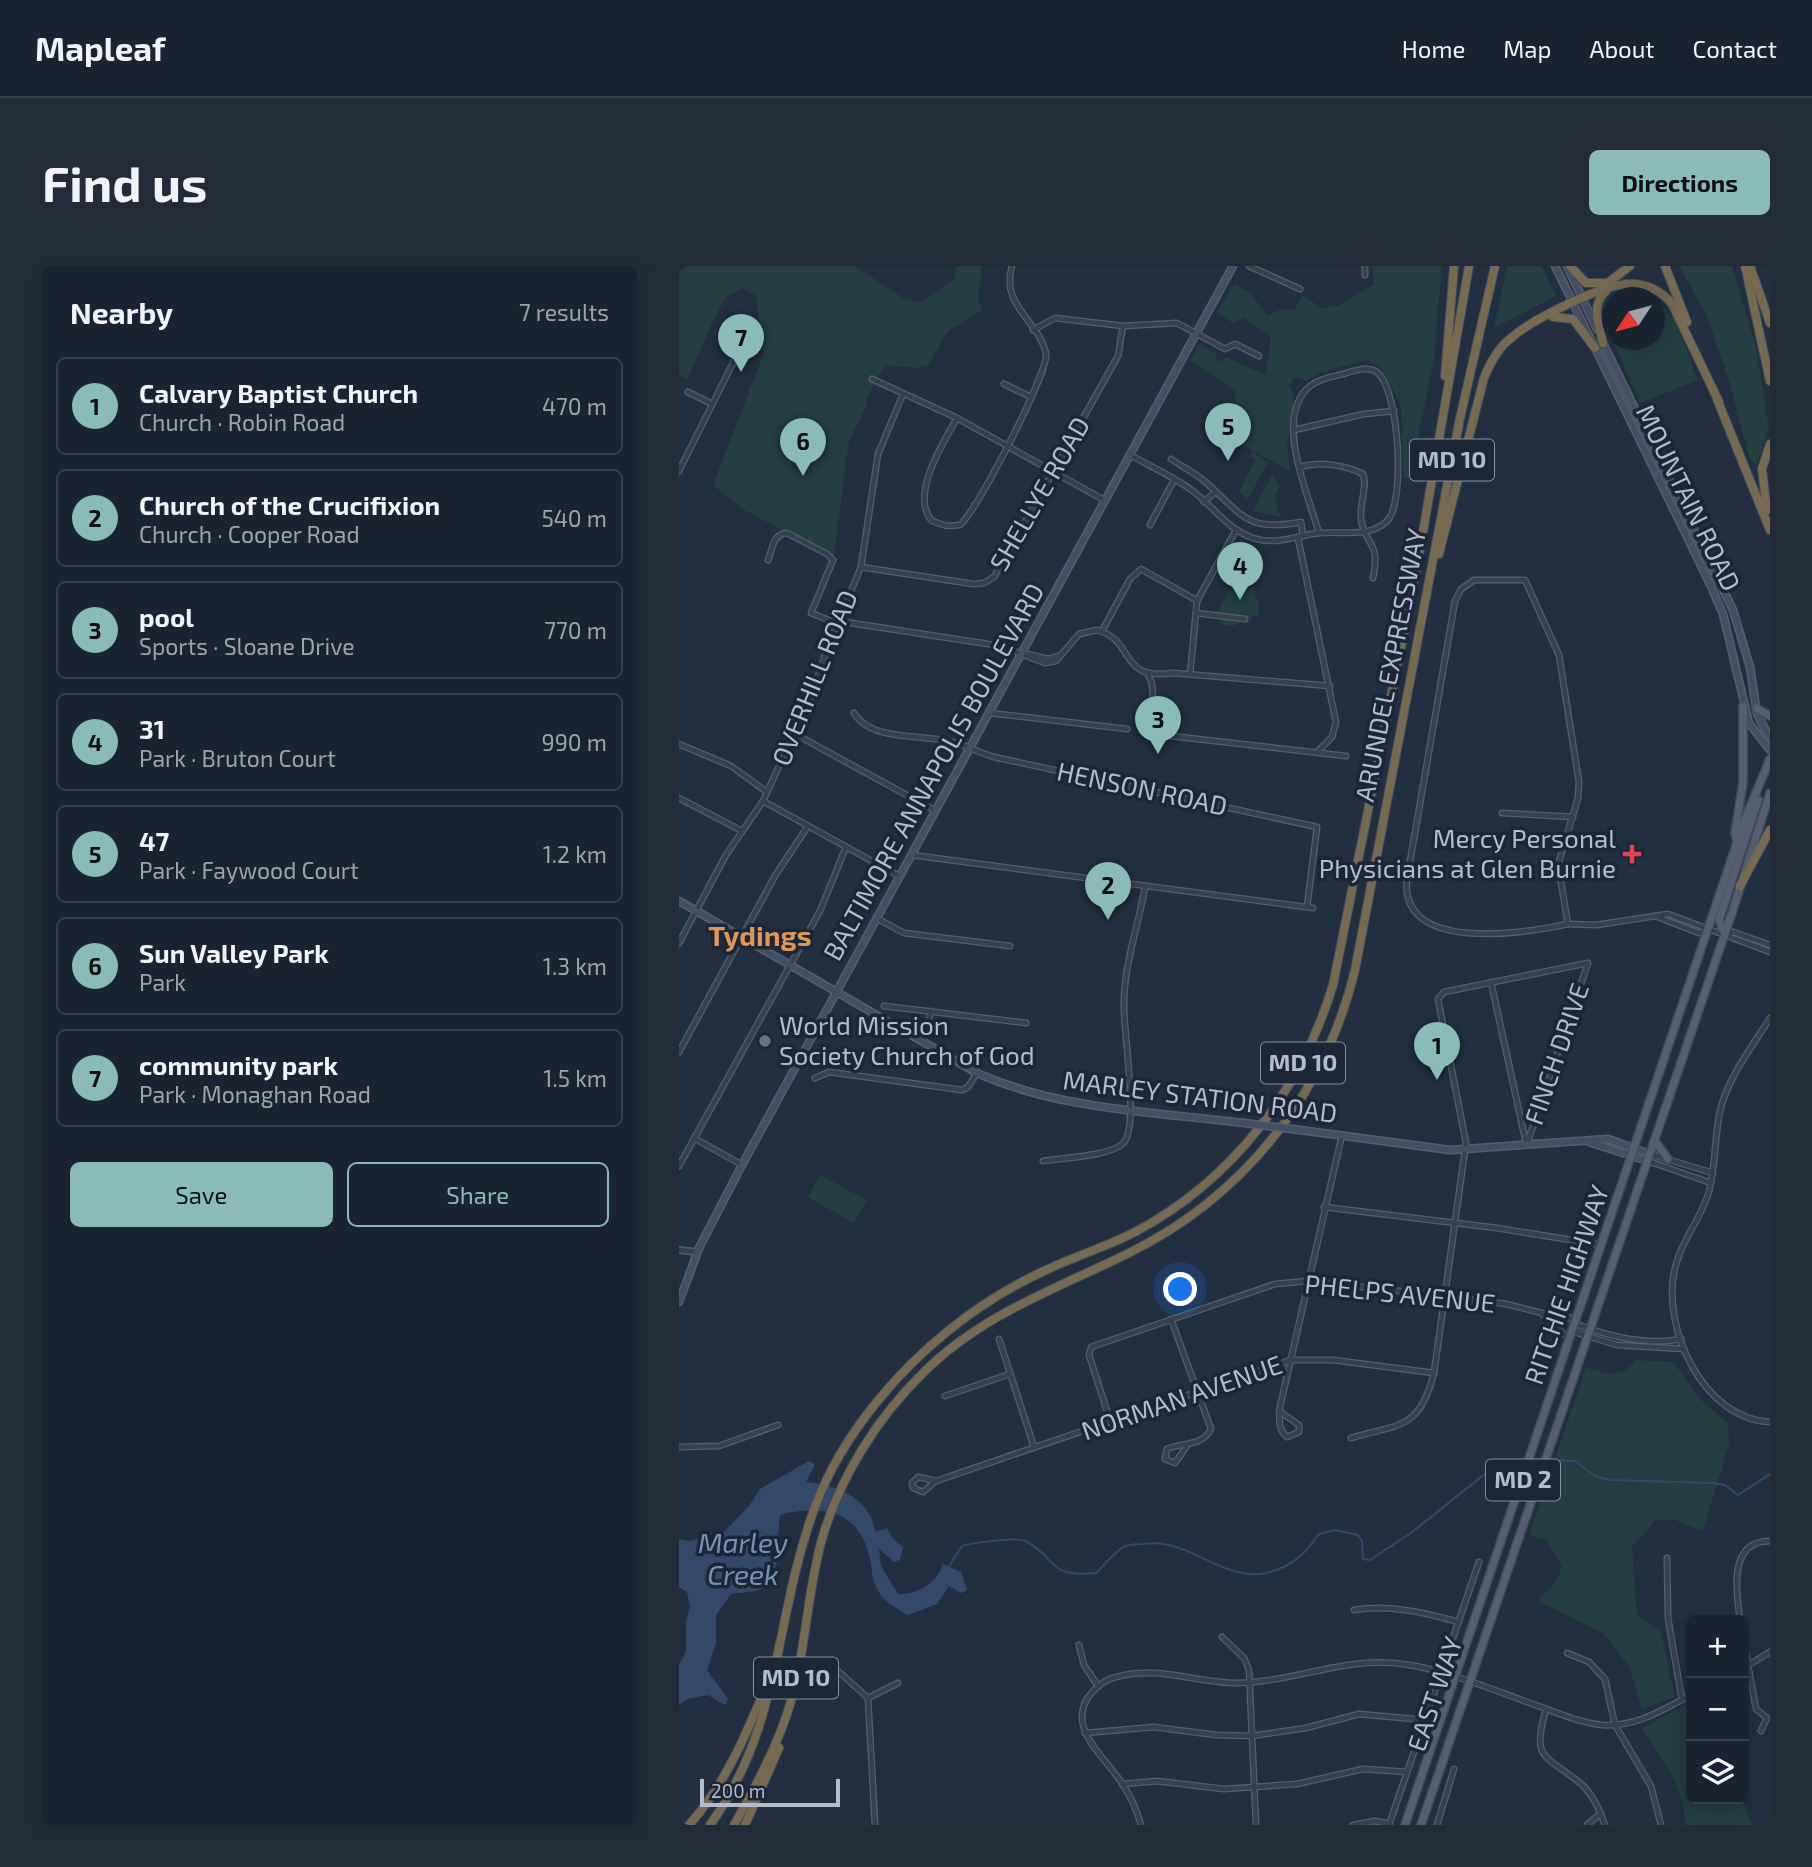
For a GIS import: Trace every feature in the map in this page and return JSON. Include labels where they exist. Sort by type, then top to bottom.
[{"type":"highway","points":[[1439,435],[1454,266]]},
{"type":"highway","name":"ARUNDEL EXPRESSWAY","points":[[710,1825],[744,1768],[772,1687],[812,1517],[844,1447],[877,1401],[912,1363],[944,1335],[1013,1286],[1135,1232],[1209,1181],[1276,1110],[1301,1067],[1320,1027],[1333,985],[1416,572],[1469,266]]},
{"type":"highway","name":"ARUNDEL EXPRESSWAY","points":[[734,1825],[780,1730],[799,1665],[815,1575],[828,1522],[846,1480],[869,1439],[900,1397],[960,1340],[1016,1304],[1128,1253],[1178,1224],[1233,1182],[1289,1118],[1327,1052],[1352,984],[1460,418],[1495,266]]},
{"type":"highway","points":[[1568,266],[1586,283],[1594,286],[1648,286],[1665,296],[1678,315],[1719,402]]},
{"type":"highway","points":[[1599,345],[1597,305],[1600,296],[1630,266]]},
{"type":"highway","points":[[1665,266],[1770,530]]},
{"type":"highway","points":[[1745,266],[1770,381]]},
{"type":"highway","points":[[1750,266],[1770,323]]},
{"type":"highway","points":[[1415,655],[1420,645],[1443,533],[1484,378],[1504,344],[1537,322],[1614,284]]},
{"type":"highway","points":[[1537,322],[1558,315],[1573,319],[1599,345]]},
{"type":"highway","points":[[1769,446],[1762,480],[1770,520]]},
{"type":"highway","points":[[1740,886],[1770,830]]},
{"type":"highway","points":[[689,1825],[711,1796],[750,1727],[782,1648]]},
{"type":"highway","points":[[745,1825],[782,1739],[780,1730]]},
{"type":"main road","name":"BALTIMORE ANNAPOLIS BOULEVARD","points":[[679,1302],[697,1252],[742,1165],[1233,266]]},
{"type":"main road","name":"MOUNTAIN ROAD","points":[[1555,266],[1578,300]]},
{"type":"main road","name":"MOUNTAIN ROAD","points":[[1568,266],[1578,300],[1723,614],[1743,706],[1754,732],[1770,750]]},
{"type":"main road","name":"MOUNTAIN ROAD","points":[[1599,345],[1733,610],[1750,667],[1756,708],[1770,738]]},
{"type":"main road","points":[[1738,843],[1735,833],[1744,763],[1743,706]]},
{"type":"main road","points":[[1756,708],[1770,716]]},
{"type":"main road","name":"RITCHIE HIGHWAY","points":[[1405,1825],[1738,843],[1770,759]]},
{"type":"main road","points":[[1725,935],[1719,920],[1760,787]]},
{"type":"main road","name":"RITCHIE HIGHWAY","points":[[1421,1825],[1725,935],[1770,793]]},
{"type":"main road","name":"MARLEY STATION ROAD","points":[[679,901],[977,1073],[1028,1093],[1130,1109],[1464,1150],[1584,1141],[1649,1157]]},
{"type":"main road","points":[[1655,1140],[1668,1159]]},
{"type":"street","points":[[957,418],[928,476],[925,509],[936,523],[956,526],[966,520],[1007,446],[1044,370],[1047,357],[1011,295],[1009,276],[1012,266]]},
{"type":"street","points":[[1249,266],[1300,289]]},
{"type":"street","points":[[1365,266],[1365,275]]},
{"type":"street","points":[[1033,330],[1055,318],[1123,326],[1177,323],[1197,331],[1225,349],[1235,344],[1259,356]]},
{"type":"street","name":"SHELLYE ROAD","points":[[861,567],[965,583],[984,583],[1001,568],[1118,356],[1123,326]]},
{"type":"street","points":[[679,471],[739,351]]},
{"type":"street","points":[[1129,455],[1174,480],[1236,530],[1265,541],[1319,533],[1366,532],[1387,522],[1393,512],[1398,455],[1389,389],[1377,372],[1366,368],[1314,383],[1300,398],[1292,445],[1301,467],[1319,533]]},
{"type":"street","points":[[872,379],[957,418],[1104,500]]},
{"type":"street","points":[[1004,384],[1031,397]]},
{"type":"street","points":[[688,392],[712,404]]},
{"type":"street","name":"OVERHILL ROAD","points":[[679,943],[767,792],[811,698],[837,622],[861,567],[878,453],[903,394]]},
{"type":"street","points":[[1294,430],[1364,414],[1394,411]]},
{"type":"street","points":[[1171,459],[1202,479],[1231,509],[1259,524],[1275,526],[1301,522],[1301,537],[1336,730],[1316,753]]},
{"type":"street","points":[[1301,467],[1315,462],[1353,469],[1363,474],[1366,481],[1361,519],[1377,555],[1373,579]]},
{"type":"street","points":[[1150,525],[1174,480]]},
{"type":"street","points":[[1204,502],[1215,492]]},
{"type":"street","points":[[1190,674],[1197,601],[1236,530]]},
{"type":"street","points":[[768,561],[776,537],[780,533],[787,533],[827,554],[833,560],[811,613],[837,622],[1001,646],[1048,659],[1060,656],[1085,630],[1102,632],[1117,642],[1135,667],[1148,675],[1190,674],[1329,686]]},
{"type":"street","points":[[1102,632],[1130,579],[1141,569],[1197,601]]},
{"type":"street","points":[[1568,924],[1558,871],[1578,799],[1578,765],[1563,676],[1554,641],[1525,580],[1478,579],[1467,582],[1455,601],[1407,878],[1407,897],[1425,920],[1463,932],[1518,933],[1568,924],[1596,925],[1676,915],[1731,940],[1770,952]]},
{"type":"street","points":[[1196,613],[1245,619]]},
{"type":"street","points":[[1148,675],[1153,687],[1153,719],[1162,735],[1346,757]]},
{"type":"street","name":"HENSON ROAD","points":[[854,713],[863,724],[873,729],[951,741],[979,753],[1013,761],[1317,827],[1310,908],[1145,887]]},
{"type":"street","points":[[991,713],[1127,729]]},
{"type":"street","points":[[795,734],[934,810]]},
{"type":"street","points":[[679,744],[731,766],[767,792]]},
{"type":"street","points":[[679,798],[742,831]]},
{"type":"street","points":[[762,801],[899,876]]},
{"type":"street","points":[[1502,813],[1573,817]]},
{"type":"street","points":[[679,1052],[775,876],[808,826]]},
{"type":"street","points":[[679,1166],[820,911],[846,847]]},
{"type":"street","points":[[911,855],[1145,887],[1124,988],[1130,1109],[1127,1138],[1119,1147],[1043,1161]]},
{"type":"street","points":[[1654,916],[1699,933],[1709,930]]},
{"type":"street","points":[[876,918],[904,933],[1010,946]]},
{"type":"street","points":[[1725,935],[1733,932],[1770,944]]},
{"type":"street","name":"FINCH DRIVE","points":[[1491,982],[1588,963],[1527,1144]]},
{"type":"street","points":[[1351,1438],[1404,1422],[1417,1414],[1426,1403],[1434,1373],[1466,1143],[1438,999],[1444,992],[1491,982],[1527,1144]]},
{"type":"street","points":[[884,1006],[1026,1023]]},
{"type":"street","points":[[923,1042],[931,1011]]},
{"type":"street","points":[[1770,1018],[1726,1093],[1717,1127],[1711,1183],[1674,1271],[1672,1299],[1684,1349],[1700,1378],[1717,1397],[1737,1412],[1770,1422]]},
{"type":"street","points":[[815,1078],[829,1072],[962,1090],[968,1087],[977,1073]]},
{"type":"street","points":[[1279,1411],[1299,1425],[1299,1432],[1294,1436],[1287,1437],[1283,1434],[1279,1411],[1342,1135]]},
{"type":"street","points":[[694,1138],[742,1165]]},
{"type":"street","points":[[1649,1157],[1668,1159],[1713,1173]]},
{"type":"street","points":[[1649,1157],[1711,1183]]},
{"type":"street","points":[[1324,1207],[1603,1245]]},
{"type":"street","points":[[679,1250],[697,1252]]},
{"type":"street","name":"PHELPS AVENUE","points":[[1110,1420],[1089,1355],[1091,1347],[1275,1284],[1308,1281],[1506,1304],[1576,1324]]},
{"type":"street","name":"PHELPS AVENUE","points":[[1542,1314],[1571,1340]]},
{"type":"street","points":[[1171,1319],[1210,1429],[1208,1435],[1187,1446],[1167,1449],[1165,1459],[1175,1463],[1187,1446]]},
{"type":"street","points":[[1576,1324],[1636,1339],[1663,1342],[1681,1339]]},
{"type":"street","points":[[1576,1324],[1588,1338],[1627,1346],[1684,1349]]},
{"type":"street","points":[[999,1339],[1034,1447]]},
{"type":"street","name":"NORMAN AVENUE","points":[[936,1481],[918,1476],[912,1483],[918,1492],[923,1492],[936,1481],[1291,1360],[1333,1360],[1434,1373]]},
{"type":"street","points":[[945,1396],[1010,1374]]},
{"type":"street","points":[[679,1447],[719,1446],[778,1425]]},
{"type":"street","points":[[1740,1615],[1738,1565],[1746,1548],[1754,1543],[1770,1541]]},
{"type":"street","points":[[1667,1558],[1668,1618],[1682,1700]]},
{"type":"street","name":"EAST WAY","points":[[1389,1824],[1479,1562]]},
{"type":"street","points":[[1354,1610],[1372,1607],[1429,1614],[1459,1622]]},
{"type":"street","points":[[1222,1637],[1244,1658],[1249,1682],[1256,1825]]},
{"type":"street","points":[[1079,1645],[1084,1665],[1098,1686]]},
{"type":"street","points":[[1749,1666],[1770,1652]]},
{"type":"street","points":[[1567,1653],[1599,1669],[1610,1691],[1615,1725],[1651,1786],[1661,1825]]},
{"type":"street","points":[[828,1662],[868,1698],[874,1825]]},
{"type":"street","points":[[1141,1825],[1123,1784],[1085,1733],[1083,1707],[1098,1686],[1112,1678],[1140,1674],[1249,1682],[1364,1662],[1404,1664],[1456,1677],[1585,1723],[1615,1725],[1644,1719],[1686,1698]]},
{"type":"street","points":[[1749,1676],[1756,1709],[1769,1718],[1761,1731]]},
{"type":"street","points":[[868,1698],[898,1683]]},
{"type":"street","points":[[1546,1709],[1538,1737],[1545,1756],[1554,1767],[1582,1784],[1601,1813],[1605,1825]]},
{"type":"street","points":[[1085,1733],[1154,1727],[1216,1735],[1252,1736],[1307,1728],[1359,1714],[1425,1720]]},
{"type":"street","points":[[1123,1784],[1157,1781],[1224,1789],[1254,1788],[1297,1784],[1363,1769],[1407,1772]]},
{"type":"street","points":[[1439,1824],[1454,1769]]},
{"type":"street","points":[[1587,1825],[1601,1813]]},
{"type":"street","points":[[1353,1825],[1375,1821],[1389,1824]]},
{"type":"green space","points":[[679,266],[855,266],[903,298],[921,303],[954,279],[956,266],[982,266],[978,299],[982,310],[947,332],[928,365],[918,368],[885,365],[865,401],[868,403],[849,441],[834,556],[744,510],[713,485],[764,353],[756,296],[743,288],[727,296],[687,379],[679,374]]},
{"type":"green space","points":[[1372,266],[1442,266],[1434,360],[1409,478],[1403,477],[1401,406],[1382,368],[1366,360],[1320,373],[1306,381],[1296,377],[1288,385],[1294,394],[1287,448],[1291,472],[1219,431],[1234,406],[1236,391],[1190,360],[1200,344],[1217,354],[1215,358],[1222,362],[1226,357],[1266,375],[1271,336],[1244,318],[1233,323],[1217,313],[1234,284],[1250,293],[1268,316],[1279,310],[1295,309],[1302,295],[1322,308],[1338,306],[1374,284]]},
{"type":"green space","points":[[1507,266],[1542,266],[1556,296],[1494,328]]},
{"type":"green space","points":[[1679,266],[1732,266],[1756,347],[1769,429],[1756,466],[1749,457],[1728,377],[1706,313]]},
{"type":"green space","points":[[1665,309],[1676,323],[1698,380],[1640,403],[1616,350],[1665,350]]},
{"type":"green space","points":[[1252,452],[1268,462],[1248,499],[1239,492],[1255,460],[1250,456]]},
{"type":"green space","points":[[1272,475],[1280,486],[1275,496],[1280,517],[1253,511]]},
{"type":"green space","points":[[1234,582],[1254,588],[1260,614],[1233,626],[1220,624],[1220,607]]},
{"type":"green space","points":[[820,1175],[867,1200],[854,1223],[808,1197]]},
{"type":"green space","points":[[1636,1360],[1673,1362],[1703,1402],[1728,1423],[1729,1444],[1703,1531],[1675,1520],[1656,1520],[1632,1547],[1637,1616],[1661,1632],[1675,1697],[1642,1709],[1629,1667],[1604,1634],[1538,1601],[1557,1580],[1562,1565],[1546,1540],[1529,1535],[1586,1368],[1614,1374],[1625,1371]]},
{"type":"green space","points":[[1686,1705],[1686,1804],[1744,1804],[1752,1825],[1685,1825],[1676,1785],[1642,1728]]},
{"type":"water","name":"Marley Creek","points":[[809,1461],[815,1464],[806,1482],[829,1486],[851,1495],[867,1510],[875,1532],[887,1528],[893,1539],[903,1547],[900,1560],[894,1562],[879,1549],[881,1566],[898,1594],[920,1590],[932,1582],[943,1564],[961,1572],[967,1590],[961,1593],[949,1586],[937,1604],[907,1615],[887,1602],[878,1591],[865,1542],[849,1521],[826,1512],[781,1514],[776,1564],[770,1583],[757,1591],[731,1594],[716,1615],[716,1643],[707,1670],[728,1699],[725,1705],[708,1695],[687,1699],[679,1705],[679,1665],[686,1652],[686,1621],[690,1606],[687,1592],[679,1587],[679,1539],[689,1541],[721,1535],[749,1506],[760,1489]]},
{"type":"waterway","points":[[1552,1460],[1575,1461],[1597,1477],[1612,1480],[1713,1483],[1725,1485],[1738,1495],[1770,1474]]},
{"type":"waterway","name":"Marley Creek","points":[[948,1568],[962,1546],[1021,1540],[1035,1547],[1060,1569],[1080,1574],[1096,1573],[1123,1547],[1133,1544],[1177,1547],[1222,1567],[1253,1574],[1286,1566],[1304,1553],[1319,1534],[1335,1530],[1358,1535],[1362,1541],[1363,1559],[1370,1560],[1411,1533],[1491,1469],[1509,1463],[1522,1463]]},
{"type":"place","name":"community park","points":[[741,372]]},
{"type":"place","name":"47","points":[[1228,461]]},
{"type":"place","name":"Sun Valley Park","points":[[803,476]]},
{"type":"place","name":"31","points":[[1240,600]]},
{"type":"place","name":"pool","points":[[1158,754]]},
{"type":"place","name":"Mercy Personal Physicians at Glen Burnie","points":[[1632,854]]},
{"type":"place","name":"Church of the Crucifixion","points":[[1108,920]]},
{"type":"place","name":"World Mission Society Church of God","points":[[765,1041]]},
{"type":"place","name":"Calvary Baptist Church","points":[[1437,1080]]},
{"type":"district","name":"Tydings","points":[[760,936]]}]
